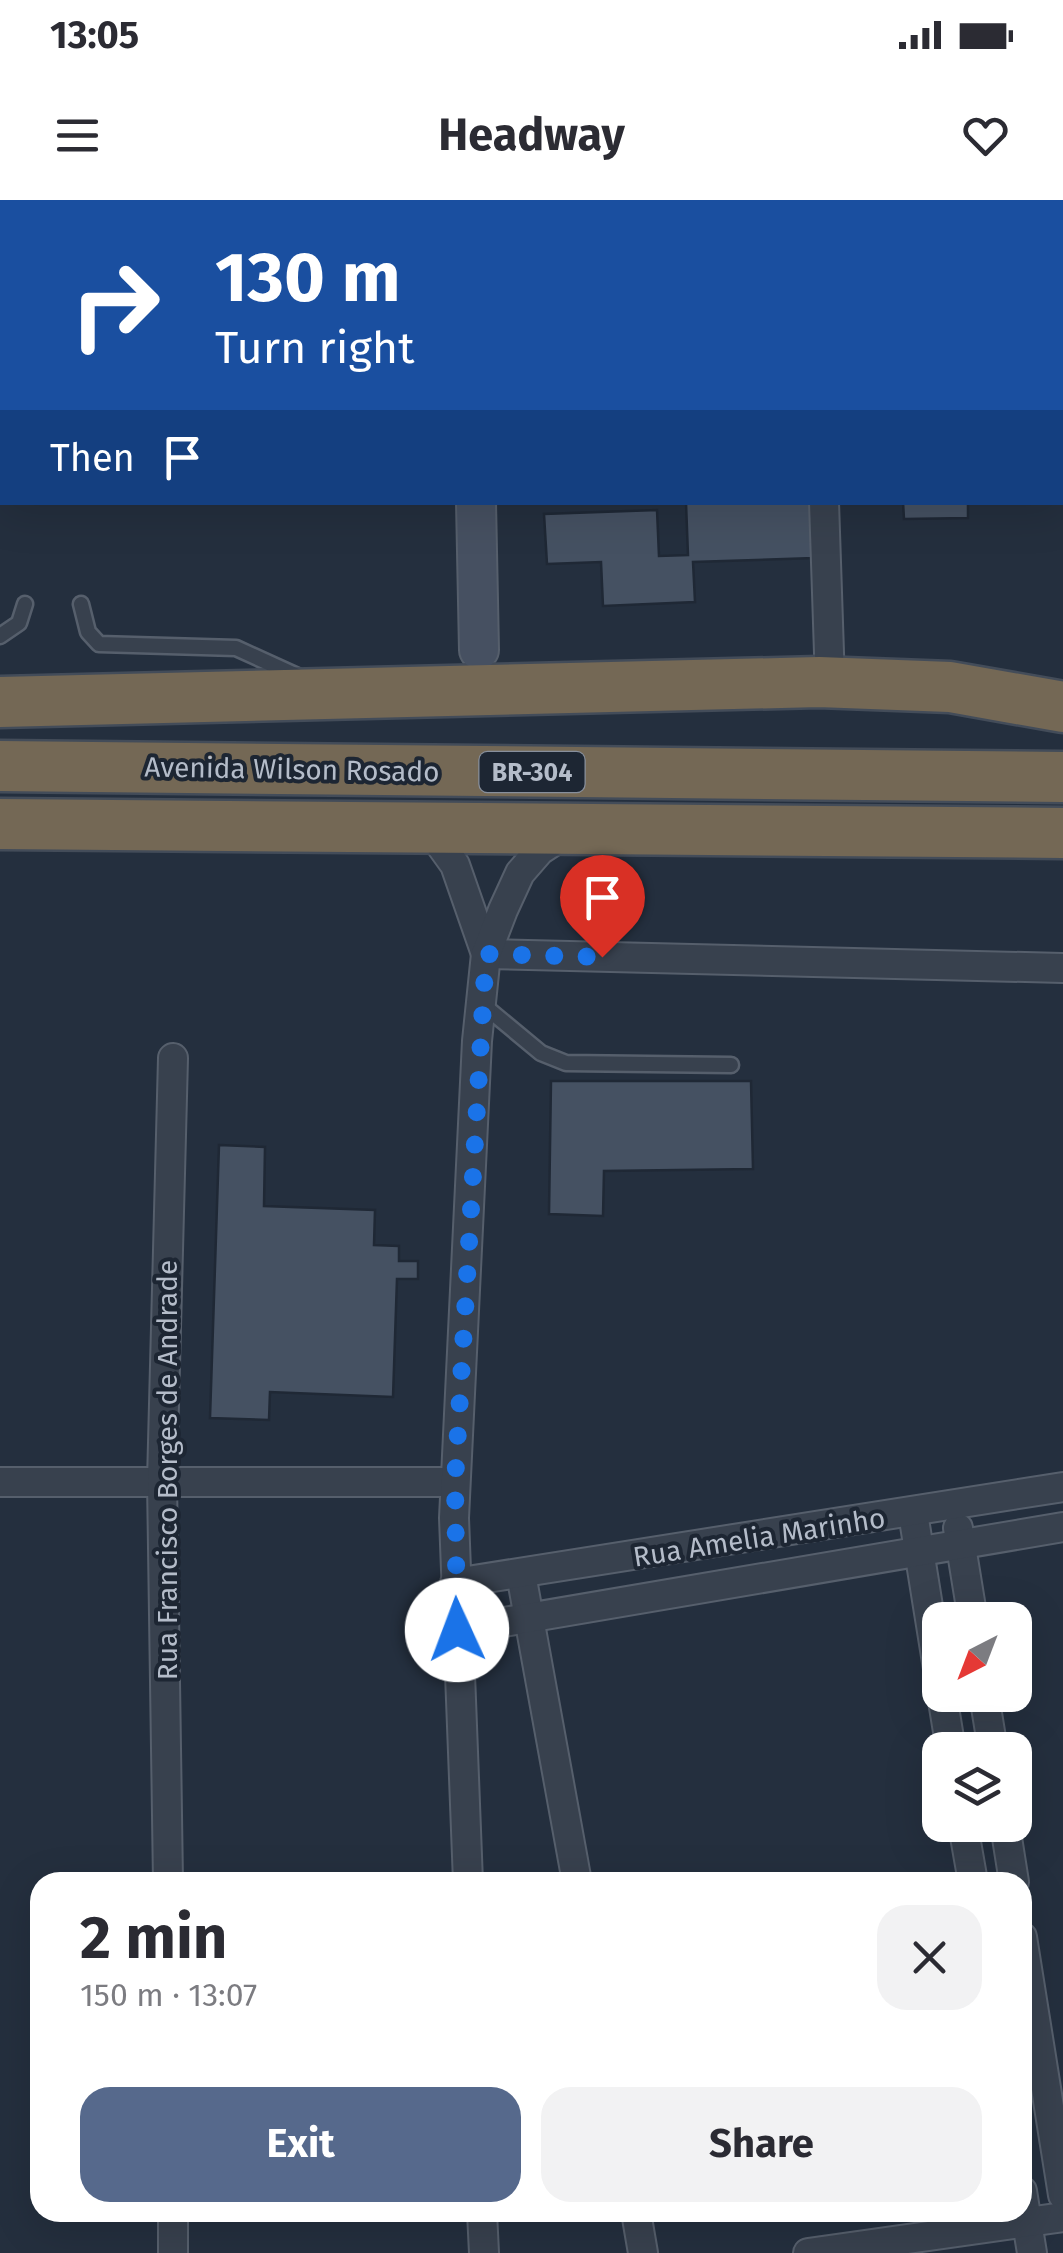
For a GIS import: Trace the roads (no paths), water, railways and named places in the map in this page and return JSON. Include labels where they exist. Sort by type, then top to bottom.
[{"type":"highway","points":[[0,702],[543,686],[830,683],[950,687],[1063,707]]},
{"type":"highway","name":"Avenida Wilson Rosado","points":[[0,766],[1063,777]]},
{"type":"highway","name":"Avenida Wilson Rosado","points":[[0,824],[1063,833]]},
{"type":"street","points":[[476,505],[479,650],[494,671],[543,686]]},
{"type":"street","points":[[824,505],[830,683]]},
{"type":"street","points":[[430,689],[464,668],[479,650]]},
{"type":"street","points":[[427,826],[455,865],[486,954]]},
{"type":"street","points":[[468,1872],[455,1482],[486,954],[520,872],[540,850],[576,826]]},
{"type":"street","points":[[486,954],[1063,968]]},
{"type":"street","name":"Rua Francisco Borges de Andrade","points":[[168,1872],[162,1481],[173,1058]]},
{"type":"street","points":[[0,1482],[455,1482]]},
{"type":"street","name":"Rua Amelia Marinho","points":[[456,1584],[1063,1487]]},
{"type":"street","points":[[955,1506],[969,1602]]},
{"type":"street","points":[[913,1512],[927,1602]]},
{"type":"street","name":"Rua Amelia Marinho","points":[[457,1630],[1063,1527]]},
{"type":"street","points":[[521,1574],[575,1872]]},
{"type":"street","points":[[966,1842],[970,1872]]},
{"type":"street","points":[[1008,1842],[1012,1872]]},
{"type":"street","points":[[1032,2000],[1063,2195]]},
{"type":"street","points":[[1032,2221],[1063,2217]]},
{"type":"street","points":[[173,2222],[173,2253]]},
{"type":"street","points":[[482,2222],[484,2253]]},
{"type":"street","points":[[638,2222],[643,2253]]},
{"type":"street","points":[[808,2253],[1028,2222],[1032,2253]]},
{"type":"lane","points":[[0,636],[19,623],[26,604]]},
{"type":"lane","points":[[80,604],[88,632],[99,644],[236,648],[326,692]]},
{"type":"lane","points":[[482,1004],[541,1054],[566,1063],[731,1065]]}]
